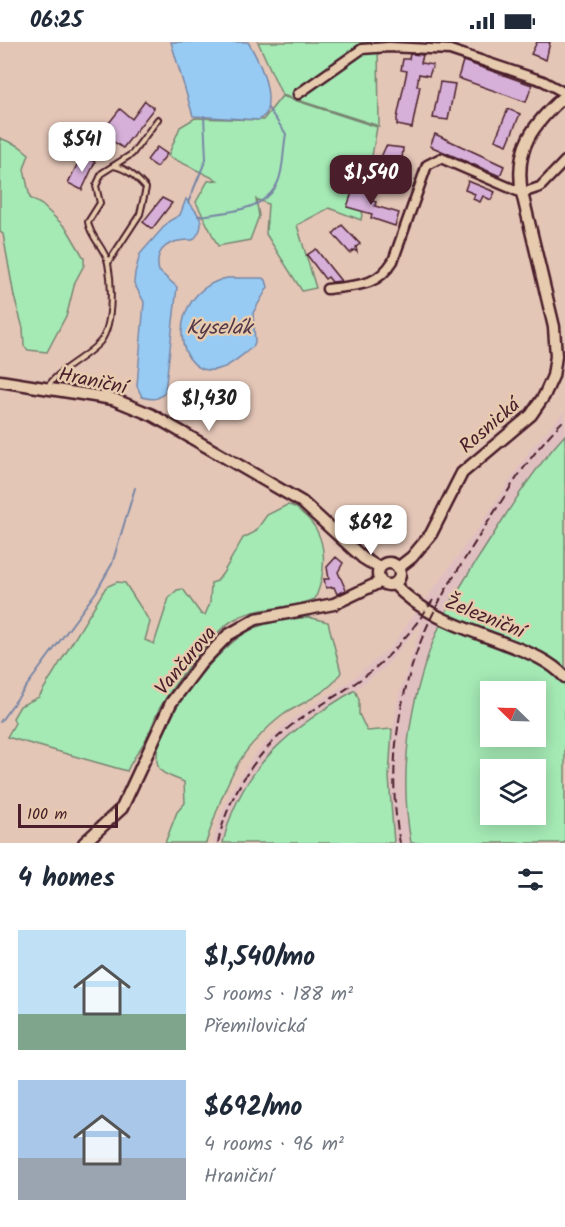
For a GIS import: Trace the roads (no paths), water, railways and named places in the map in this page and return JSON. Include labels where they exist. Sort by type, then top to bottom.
[{"type":"street","points":[[298,94],[362,49],[389,47],[450,51],[543,81],[565,94]]},
{"type":"street","name":"Rosnická","points":[[398,568],[412,557],[431,534],[462,472],[531,415],[544,396],[553,376],[556,356],[554,327],[522,193],[520,171],[525,145],[540,120],[565,94]]},
{"type":"street","points":[[327,289],[370,282],[385,274],[393,261],[427,165],[441,158],[522,193],[540,188],[565,161]]},
{"type":"street","name":"Hraniční","points":[[1,382],[113,399],[152,415],[302,502],[363,558],[379,568]]},
{"type":"street","points":[[388,562],[398,568],[400,577],[394,584],[386,585],[380,582],[377,574],[379,568],[388,562]]},
{"type":"street","name":"Vančurova","points":[[84,843],[122,808],[171,703],[201,663],[228,635],[256,619],[334,604],[380,582]]},
{"type":"street","name":"Železniční","points":[[394,584],[405,595],[432,614],[532,654],[556,667],[565,677]]},
{"type":"lane","points":[[46,389],[58,373],[98,344],[108,328],[110,306],[108,263],[88,222],[100,203],[96,186],[102,173],[123,162],[132,154],[158,119]]},
{"type":"lane","points":[[108,263],[140,214],[146,188],[135,176],[123,168],[113,166]]},
{"type":"water","points":[[171,42],[248,42],[257,58],[267,86],[266,114],[259,120],[193,116]]},
{"type":"water","points":[[186,199],[198,214],[200,229],[193,240],[171,243],[162,250],[159,256],[159,271],[177,287],[165,392],[158,398],[146,398],[142,397],[137,386],[144,302],[134,283],[135,273],[140,254],[169,221],[180,215]]},
{"type":"water","name":"Kyselák","points":[[227,278],[262,278],[266,280],[268,287],[253,313],[255,342],[253,347],[222,368],[206,370],[194,363],[186,351],[182,335],[184,318],[192,301],[206,287]]},
{"type":"waterway","points":[[198,216],[243,209],[254,205],[272,192],[281,171],[286,134],[268,108]]},
{"type":"waterway","points":[[188,203],[206,159],[204,116]]},
{"type":"waterway","points":[[0,722],[96,592],[112,564],[135,488]]},
{"type":"railway","points":[[400,843],[394,786],[395,758],[403,701],[419,646],[443,595],[513,483],[532,456],[565,419]]},
{"type":"railway","points":[[218,843],[229,807],[238,789],[247,773],[271,744],[300,719],[369,673],[404,639],[433,600]]}]
